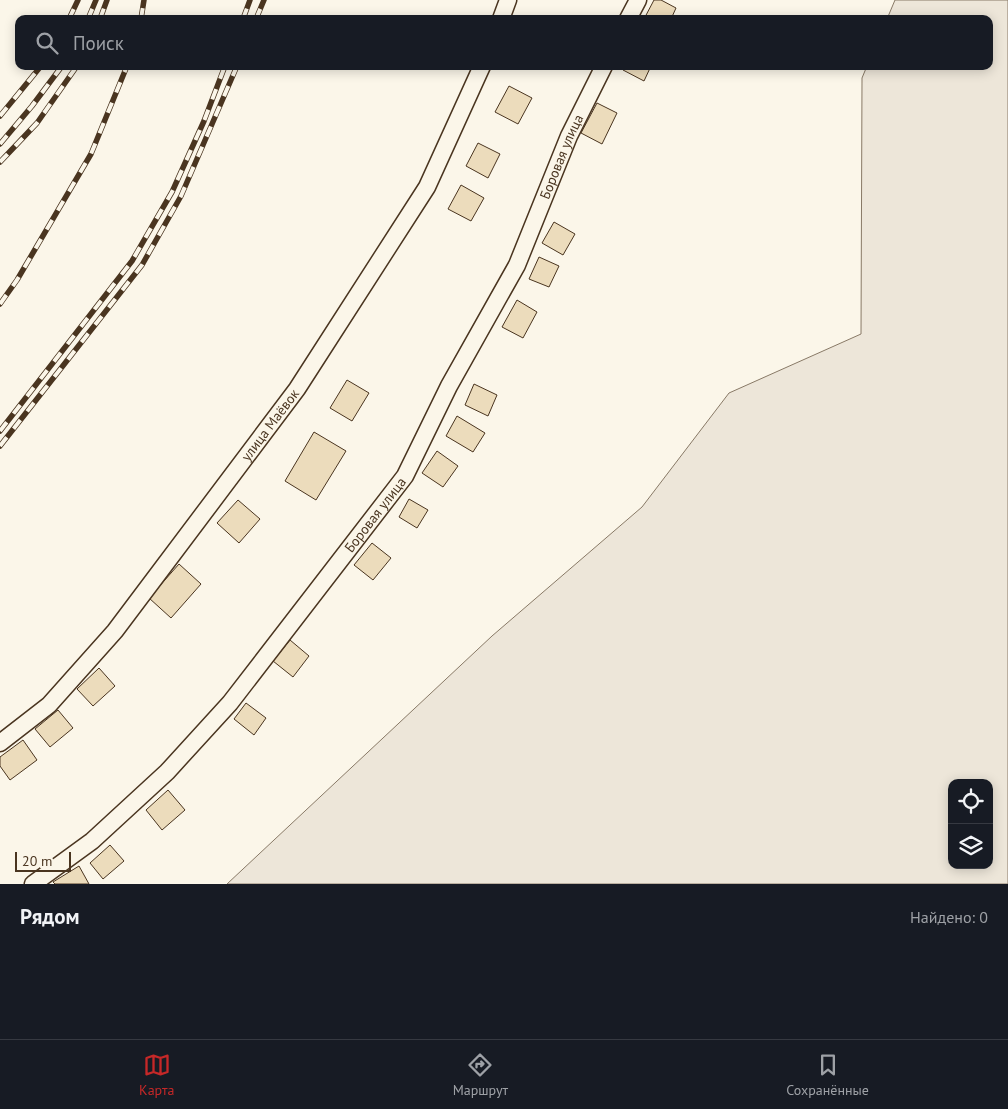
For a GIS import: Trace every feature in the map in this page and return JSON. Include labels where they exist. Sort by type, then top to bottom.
[{"type":"street","points":[[502,15],[508,0]]},
{"type":"street","points":[[630,15],[638,0]]},
{"type":"street","name":"улица Маёвок","points":[[0,743],[49,705],[115,631],[297,389],[427,187],[480,70]]},
{"type":"street","name":"Боровая улица","points":[[34,884],[92,840],[167,772],[230,703],[404,476],[449,386],[517,264],[569,136],[602,70]]},
{"type":"shaded area","points":[[895,0],[1008,0],[1008,884],[227,884],[492,636],[642,507],[729,393],[861,334],[862,78],[865,70],[993,70],[993,15],[889,15]]},
{"type":"building","points":[[654,0],[661,0],[676,8],[673,15],[646,15]]},
{"type":"building","points":[[623,70],[649,70],[644,81]]},
{"type":"building","points":[[509,86],[532,98],[518,124],[495,112]]},
{"type":"building","points":[[597,103],[617,113],[602,144],[581,133]]},
{"type":"building","points":[[478,143],[500,154],[488,178],[466,166]]},
{"type":"building","points":[[461,185],[484,198],[471,221],[448,209]]},
{"type":"building","points":[[554,222],[575,234],[563,255],[542,243]]},
{"type":"building","points":[[539,257],[559,266],[549,287],[529,279]]},
{"type":"building","points":[[517,300],[537,312],[523,338],[502,327]]},
{"type":"building","points":[[347,380],[369,393],[352,421],[330,408]]},
{"type":"building","points":[[474,384],[497,395],[488,416],[465,405]]},
{"type":"building","points":[[457,416],[485,433],[473,452],[446,436]]},
{"type":"building","points":[[314,432],[346,451],[316,500],[285,481]]},
{"type":"building","points":[[437,451],[458,466],[443,487],[422,473]]},
{"type":"building","points":[[409,499],[428,510],[417,528],[399,517]]},
{"type":"building","points":[[238,500],[260,519],[239,543],[217,523]]},
{"type":"building","points":[[372,543],[391,558],[373,580],[354,565]]},
{"type":"building","points":[[179,564],[201,584],[171,618],[149,598]]},
{"type":"building","points":[[290,640],[309,656],[293,677],[273,661]]},
{"type":"building","points":[[99,668],[115,686],[93,706],[77,689]]},
{"type":"building","points":[[246,703],[266,718],[254,735],[234,719]]},
{"type":"building","points":[[58,710],[73,728],[50,747],[35,729]]},
{"type":"building","points":[[23,740],[37,760],[10,780],[0,766],[0,757]]},
{"type":"building","points":[[168,790],[185,810],[162,830],[146,810]]},
{"type":"building","points":[[110,845],[124,861],[103,879],[90,863]]},
{"type":"building","points":[[79,866],[89,884],[55,884],[53,882]]},
{"type":"railway","points":[[71,15],[78,0]]},
{"type":"railway","points":[[90,15],[96,0]]},
{"type":"railway","points":[[101,15],[107,0]]},
{"type":"railway","points":[[142,15],[144,0]]},
{"type":"railway","points":[[244,15],[250,0]]},
{"type":"railway","points":[[258,15],[264,0]]},
{"type":"railway","points":[[0,116],[38,70]]},
{"type":"railway","points":[[0,144],[59,70]]},
{"type":"railway","points":[[0,162],[37,123],[74,70]]},
{"type":"railway","points":[[0,304],[17,280],[91,154],[125,70]]},
{"type":"railway","points":[[0,431],[132,261],[172,192],[204,121],[223,70]]},
{"type":"railway","points":[[0,446],[142,265],[181,196],[235,70]]}]
